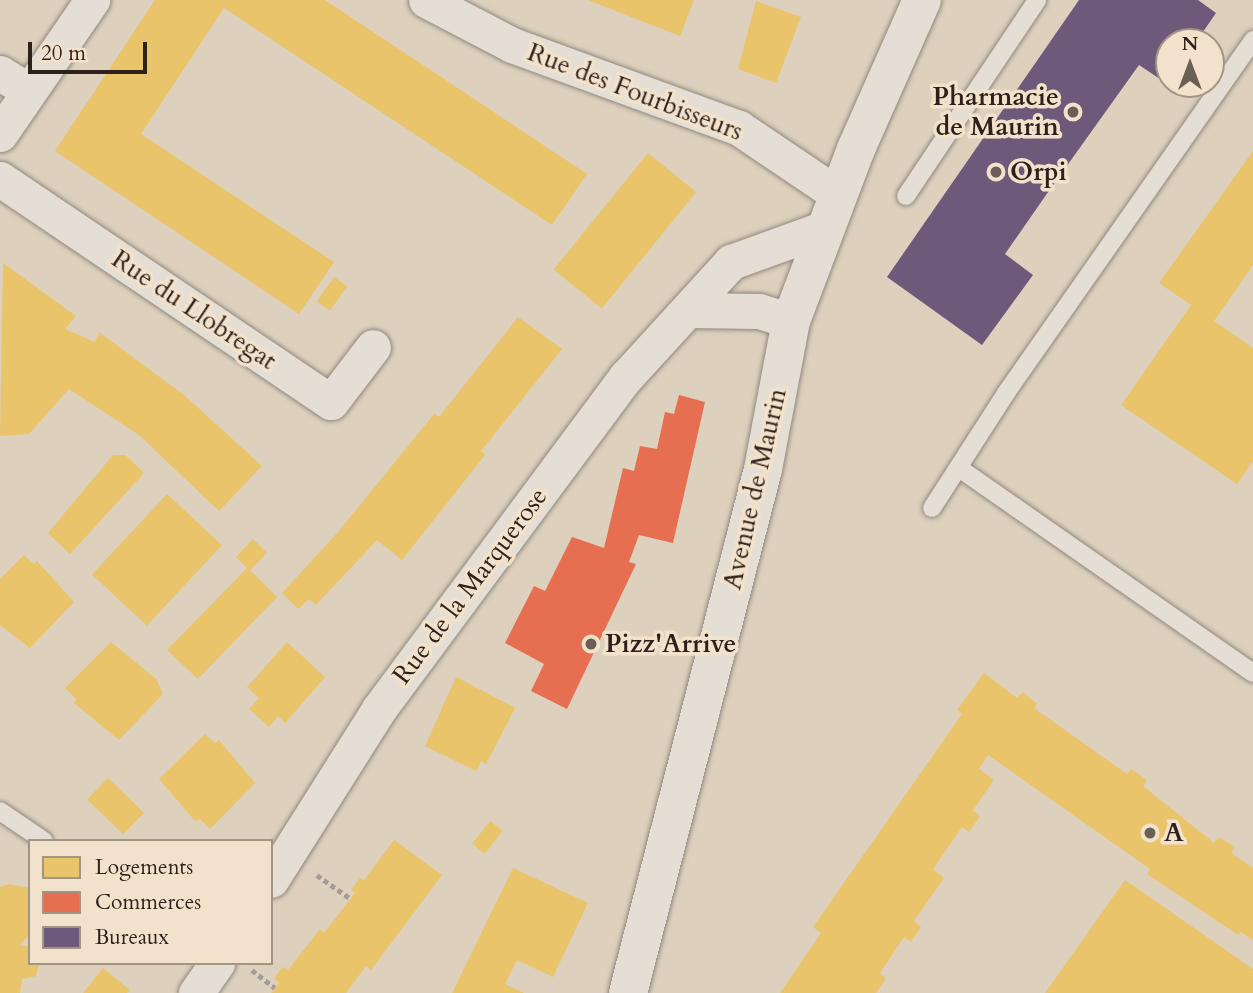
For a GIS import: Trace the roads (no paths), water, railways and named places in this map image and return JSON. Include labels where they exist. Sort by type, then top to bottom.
[{"type":"street","points":[[0,134],[92,0]]},
{"type":"street","name":"Rue des Fourbisseurs","points":[[426,0],[512,45],[739,128],[831,211]]},
{"type":"street","name":"Avenue de Maurin","points":[[628,993],[763,469],[791,321],[831,211],[922,0]]},
{"type":"street","points":[[0,73],[29,91]]},
{"type":"street","name":"Rue du Llobregat","points":[[0,179],[331,402],[373,347]]},
{"type":"street","name":"Rue de la Marquerose","points":[[273,877],[379,709],[626,377],[691,310],[731,262],[831,211]]},
{"type":"street","points":[[691,310],[759,311],[791,321]]},
{"type":"lane","points":[[906,196],[1037,0]]},
{"type":"lane","points":[[932,508],[1006,393],[1253,40]]},
{"type":"lane","points":[[959,468],[1253,673]]},
{"type":"lane","points":[[0,811],[41,839]]},
{"type":"place","name":"Pharmacie de Maurin","points":[[1073,112]]},
{"type":"place","name":"Orpi","points":[[996,172]]},
{"type":"place","name":"Pizz'Arrive","points":[[591,644]]},
{"type":"place","name":"A","points":[[1150,833]]}]
